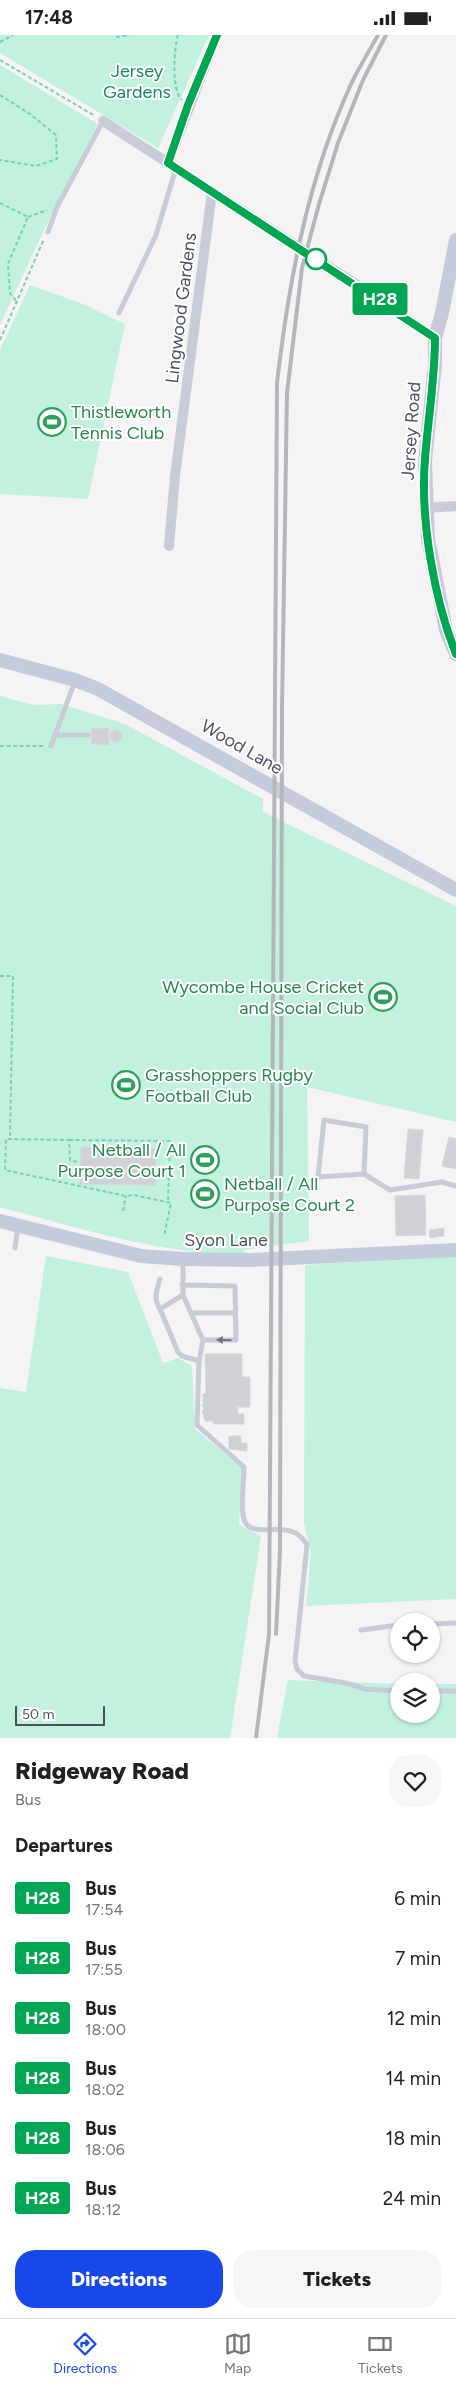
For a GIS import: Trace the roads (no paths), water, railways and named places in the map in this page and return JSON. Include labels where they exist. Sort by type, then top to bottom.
[{"type":"street","points":[[172,165],[188,105],[217,35]]},
{"type":"street","points":[[103,121],[435,338]]},
{"type":"street","name":"Lingwood Gardens","points":[[169,546],[212,192]]},
{"type":"street","name":"Jersey Road","points":[[456,240],[442,313],[435,338],[435,364],[425,461],[425,508],[428,539],[444,621],[456,652]]},
{"type":"street","points":[[425,508],[456,506]]},
{"type":"street","name":"Wood Lane","points":[[0,660],[75,680],[107,694],[456,890]]},
{"type":"street","name":"Syon Lane","points":[[0,1221],[140,1256],[183,1259],[250,1261],[456,1250]]},
{"type":"lane","points":[[48,232],[57,207],[103,121]]},
{"type":"lane","points":[[119,313],[156,235],[172,165]]},
{"type":"lane","points":[[51,746],[75,680]]},
{"type":"lane","points":[[55,735],[88,735]]},
{"type":"lane","points":[[364,1174],[366,1127],[324,1121],[318,1177],[364,1174],[390,1190],[442,1182],[456,1186]]},
{"type":"lane","points":[[15,1248],[18,1226]]},
{"type":"lane","points":[[183,1259],[183,1295],[193,1313],[203,1340],[200,1361],[198,1425],[244,1467],[243,1516],[247,1524],[253,1529],[296,1531],[302,1536],[307,1545],[295,1661],[297,1669],[304,1676],[346,1683],[365,1689],[390,1690]]},
{"type":"lane","points":[[160,1279],[155,1294],[155,1302],[160,1309],[178,1352],[182,1356],[200,1361]]},
{"type":"lane","points":[[182,1285],[235,1286],[236,1341],[203,1340]]},
{"type":"lane","points":[[160,1309],[183,1295]]},
{"type":"lane","points":[[193,1313],[235,1313]]},
{"type":"lane","points":[[440,1624],[456,1623]]},
{"type":"lane","points":[[361,1630],[390,1626]]},
{"type":"lane","points":[[440,1691],[456,1691]]},
{"type":"railway","points":[[256,1738],[269,1634],[277,383],[294,268],[312,192],[323,155],[352,82],[378,35]]},
{"type":"railway","points":[[276,1634],[280,1551],[282,709],[287,393],[302,268],[319,204],[338,143],[363,80],[386,35]]},
{"type":"place","name":"Thistleworth Tennis Club","points":[[52,422]]},
{"type":"place","name":"Wycombe House Cricket and Social Club","points":[[383,997]]},
{"type":"place","name":"Grasshoppers Rugby Football Club","points":[[126,1085]]},
{"type":"place","name":"Netball / All Purpose Court 1","points":[[205,1160]]},
{"type":"place","name":"Netball / All Purpose Court 2","points":[[205,1194]]},
{"type":"park label","name":"Jersey Gardens","points":[[137,82]]}]
